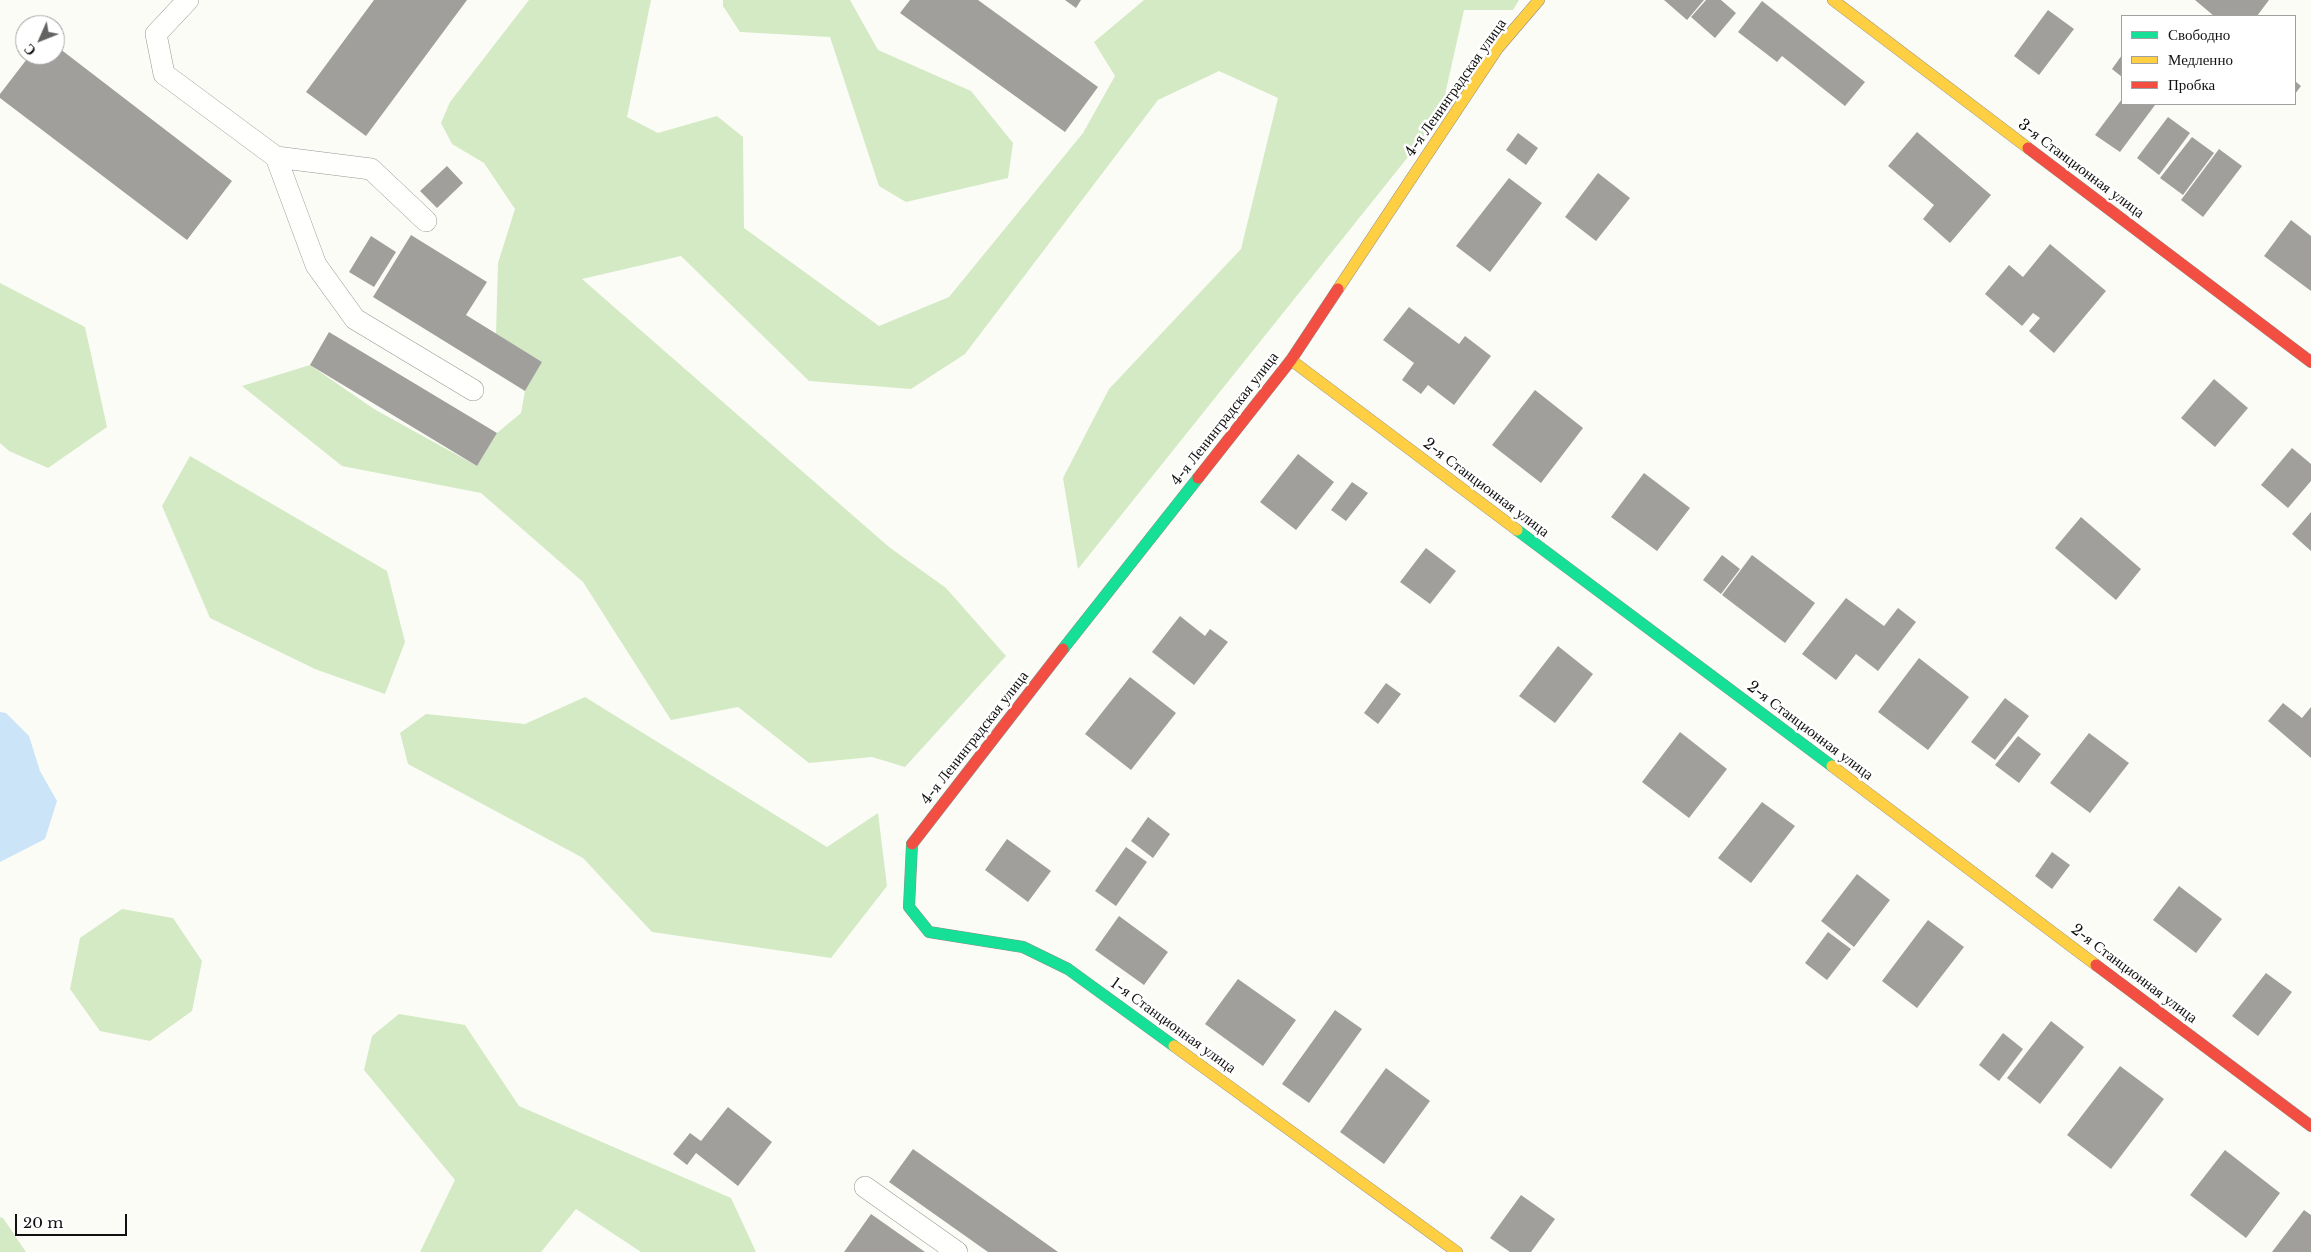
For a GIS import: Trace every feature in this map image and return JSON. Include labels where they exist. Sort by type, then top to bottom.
[{"type":"street","name":"4-я Ленинградская улица","points":[[912,842],[1290,360],[1498,48],[1538,0]]},
{"type":"street","name":"3-я Станционная улица","points":[[1833,0],[2311,362]]},
{"type":"street","name":"2-я Станционная улица","points":[[1290,360],[2311,1126]]},
{"type":"street","name":"1-я Станционная улица","points":[[912,842],[908,907],[929,932],[1024,946],[1068,968],[1457,1252]]},
{"type":"lane","points":[[188,0],[156,34],[164,74],[276,157],[371,169],[426,222]]},
{"type":"lane","points":[[276,157],[316,265],[356,319],[473,390]]},
{"type":"lane","points":[[865,1187],[957,1252]]},
{"type":"green space","points":[[529,0],[651,0],[627,117],[658,133],[717,116],[743,137],[744,228],[879,326],[949,297],[1083,133],[1115,76],[1094,42],[1144,0],[1519,0],[1513,10],[1464,10],[1440,117],[1078,569],[1063,478],[1109,389],[1241,249],[1278,98],[1219,71],[1158,100],[965,354],[911,389],[809,381],[681,256],[582,279],[889,547],[946,588],[1006,656],[905,767],[872,757],[809,763],[738,707],[671,720],[583,582],[481,493],[342,466],[242,386],[310,365],[374,409],[477,466],[497,433],[521,413],[525,391],[542,362],[496,334],[498,263],[515,209],[484,163],[452,144],[441,123],[450,102]]},
{"type":"green space","points":[[723,0],[850,0],[878,50],[971,91],[1013,143],[1008,178],[906,202],[879,186],[830,37],[740,32],[723,6]]},
{"type":"green space","points":[[0,283],[85,327],[107,427],[48,468],[9,451],[0,443]]},
{"type":"green space","points":[[190,456],[387,571],[405,642],[385,694],[315,669],[210,618],[162,506]]},
{"type":"green space","points":[[585,697],[827,847],[878,813],[887,886],[831,958],[652,932],[583,858],[408,764],[400,733],[426,714],[525,724]]},
{"type":"green space","points":[[122,909],[173,918],[202,961],[192,1011],[150,1041],[100,1031],[70,989],[80,938]]},
{"type":"green space","points":[[399,1014],[465,1025],[519,1106],[731,1198],[756,1252],[641,1252],[576,1209],[541,1252],[420,1252],[455,1180],[364,1070],[372,1036]]},
{"type":"green space","points":[[0,1217],[3,1218],[26,1252],[0,1252]]},
{"type":"water","points":[[0,712],[6,713],[29,736],[40,771],[57,801],[45,839],[0,862]]},
{"type":"building","points":[[374,0],[467,0],[366,136],[306,92]]},
{"type":"building","points":[[910,0],[978,0],[1098,87],[1065,132],[900,13]]},
{"type":"building","points":[[1065,0],[1081,0],[1076,8]]},
{"type":"building","points":[[1664,0],[1704,0],[1687,20]]},
{"type":"building","points":[[1706,0],[1721,0],[1736,13],[1715,38],[1691,17]]},
{"type":"building","points":[[2195,0],[2269,0],[2258,15],[2213,15]]},
{"type":"building","points":[[1762,1],[1865,82],[1845,106],[1782,56],[1777,62],[1738,32]]},
{"type":"building","points":[[2048,10],[2074,29],[2039,75],[2014,56]]},
{"type":"building","points":[[65,53],[232,181],[187,240],[0,98],[0,94],[22,65],[65,65]]},
{"type":"building","points":[[2121,56],[2121,76],[2112,69]]},
{"type":"building","points":[[2296,82],[2301,86],[2296,93]]},
{"type":"building","points":[[2121,100],[2121,105],[2155,105],[2120,152],[2095,135]]},
{"type":"building","points":[[2168,117],[2190,133],[2159,175],[2137,158]]},
{"type":"building","points":[[1917,132],[1991,195],[1950,243],[1923,219],[1934,205],[1888,166]]},
{"type":"building","points":[[1518,133],[1538,148],[1526,165],[1506,150]]},
{"type":"building","points":[[2192,137],[2214,153],[2183,195],[2160,178]]},
{"type":"building","points":[[2219,149],[2242,166],[2203,217],[2181,200]]},
{"type":"building","points":[[447,166],[463,183],[437,208],[420,191]]},
{"type":"building","points":[[1598,173],[1630,198],[1596,241],[1565,217]]},
{"type":"building","points":[[1509,178],[1542,203],[1490,272],[1456,246]]},
{"type":"building","points":[[2291,220],[2311,236],[2311,291],[2264,256]]},
{"type":"building","points":[[411,235],[487,282],[466,315],[542,362],[525,391],[373,297]]},
{"type":"building","points":[[371,236],[396,252],[374,287],[349,272]]},
{"type":"building","points":[[2050,244],[2106,291],[2054,353],[2029,331],[2040,318],[2033,313],[2022,326],[1985,294],[2009,265],[2023,277]]},
{"type":"building","points":[[1409,307],[1459,344],[1465,336],[1491,356],[1454,405],[1428,385],[1421,394],[1402,380],[1414,363],[1383,340]]},
{"type":"building","points":[[329,332],[497,433],[477,466],[310,365]]},
{"type":"building","points":[[2214,379],[2248,408],[2215,447],[2181,418]]},
{"type":"building","points":[[1535,390],[1583,428],[1541,483],[1492,445]]},
{"type":"building","points":[[2292,448],[2311,464],[2311,481],[2288,508],[2261,485]]},
{"type":"building","points":[[1298,454],[1334,482],[1296,530],[1260,502]]},
{"type":"building","points":[[1644,473],[1690,508],[1657,551],[1611,517]]},
{"type":"building","points":[[1352,482],[1368,493],[1346,521],[1331,510]]},
{"type":"building","points":[[2311,512],[2311,551],[2292,534]]},
{"type":"building","points":[[2081,517],[2141,569],[2116,600],[2055,548]]},
{"type":"building","points":[[1426,548],[1456,571],[1430,604],[1400,582]]},
{"type":"building","points":[[1722,555],[1740,569],[1721,594],[1703,580]]},
{"type":"building","points":[[1752,555],[1815,603],[1785,643],[1722,595]]},
{"type":"building","points":[[1846,598],[1884,626],[1898,608],[1916,622],[1878,671],[1856,654],[1836,680],[1802,654]]},
{"type":"building","points":[[1180,616],[1205,636],[1210,629],[1228,642],[1194,685],[1152,652]]},
{"type":"building","points":[[1558,646],[1593,674],[1555,723],[1519,696]]},
{"type":"building","points":[[1919,658],[1969,697],[1928,750],[1878,712]]},
{"type":"building","points":[[1130,677],[1176,713],[1131,770],[1085,734]]},
{"type":"building","points":[[1386,683],[1401,694],[1378,724],[1364,713]]},
{"type":"building","points":[[2005,698],[2029,716],[1995,760],[1971,742]]},
{"type":"building","points":[[2283,703],[2302,718],[2311,707],[2311,758],[2268,721]]},
{"type":"building","points":[[1680,732],[1727,769],[1689,818],[1642,782]]},
{"type":"building","points":[[2089,733],[2129,763],[2090,813],[2050,783]]},
{"type":"building","points":[[2018,736],[2041,754],[2019,783],[1995,765]]},
{"type":"building","points":[[1762,802],[1795,826],[1751,883],[1718,858]]},
{"type":"building","points":[[1148,817],[1170,834],[1153,858],[1131,841]]},
{"type":"building","points":[[1007,839],[1051,871],[1028,902],[985,870]]},
{"type":"building","points":[[1126,847],[1147,862],[1116,906],[1095,891]]},
{"type":"building","points":[[2052,852],[2070,865],[2052,889],[2035,876]]},
{"type":"building","points":[[1857,874],[1890,900],[1854,947],[1821,921]]},
{"type":"building","points":[[2179,886],[2222,919],[2196,953],[2153,920]]},
{"type":"building","points":[[1119,916],[1168,952],[1144,985],[1095,950]]},
{"type":"building","points":[[1928,920],[1964,947],[1917,1008],[1882,981]]},
{"type":"building","points":[[1828,932],[1851,949],[1827,980],[1805,963]]},
{"type":"building","points":[[2266,973],[2292,992],[2258,1036],[2232,1016]]},
{"type":"building","points":[[1238,979],[1296,1020],[1263,1066],[1205,1024]]},
{"type":"building","points":[[1335,1010],[1362,1029],[1309,1103],[1282,1084]]},
{"type":"building","points":[[2051,1021],[2084,1047],[2040,1104],[2007,1078]]},
{"type":"building","points":[[2003,1033],[2023,1049],[1999,1081],[1979,1065]]},
{"type":"building","points":[[2120,1066],[2164,1099],[2111,1169],[2067,1135]]},
{"type":"building","points":[[1386,1068],[1430,1101],[1384,1164],[1340,1132]]},
{"type":"building","points":[[728,1107],[772,1142],[738,1186],[696,1153],[687,1165],[673,1154],[690,1133],[701,1141]]},
{"type":"building","points":[[913,1149],[1058,1252],[988,1252],[889,1182]]},
{"type":"building","points":[[2225,1150],[2280,1193],[2246,1238],[2190,1195]]},
{"type":"building","points":[[1521,1195],[1555,1219],[1531,1252],[1510,1252],[1490,1238]]},
{"type":"building","points":[[2304,1210],[2311,1215],[2311,1252],[2272,1252]]},
{"type":"building","points":[[871,1214],[925,1252],[844,1252]]},
{"type":"traffic: fast","points":[[1063,649],[1198,478]]},
{"type":"traffic: fast","points":[[1517,530],[1832,766]]},
{"type":"traffic: fast","points":[[912,844],[909,907],[929,932],[1023,947],[1068,969],[1174,1046]]},
{"type":"traffic: slow","points":[[1338,289],[1498,48],[1539,0]]},
{"type":"traffic: slow","points":[[1833,0],[2028,148]]},
{"type":"traffic: slow","points":[[1291,360],[1517,530]]},
{"type":"traffic: slow","points":[[1832,766],[2096,965]]},
{"type":"traffic: slow","points":[[1174,1046],[1457,1252]]},
{"type":"traffic: jam","points":[[2028,148],[2311,362]]},
{"type":"traffic: jam","points":[[1198,478],[1291,360],[1338,289]]},
{"type":"traffic: jam","points":[[912,844],[1063,649]]},
{"type":"traffic: jam","points":[[2096,965],[2311,1126]]}]
